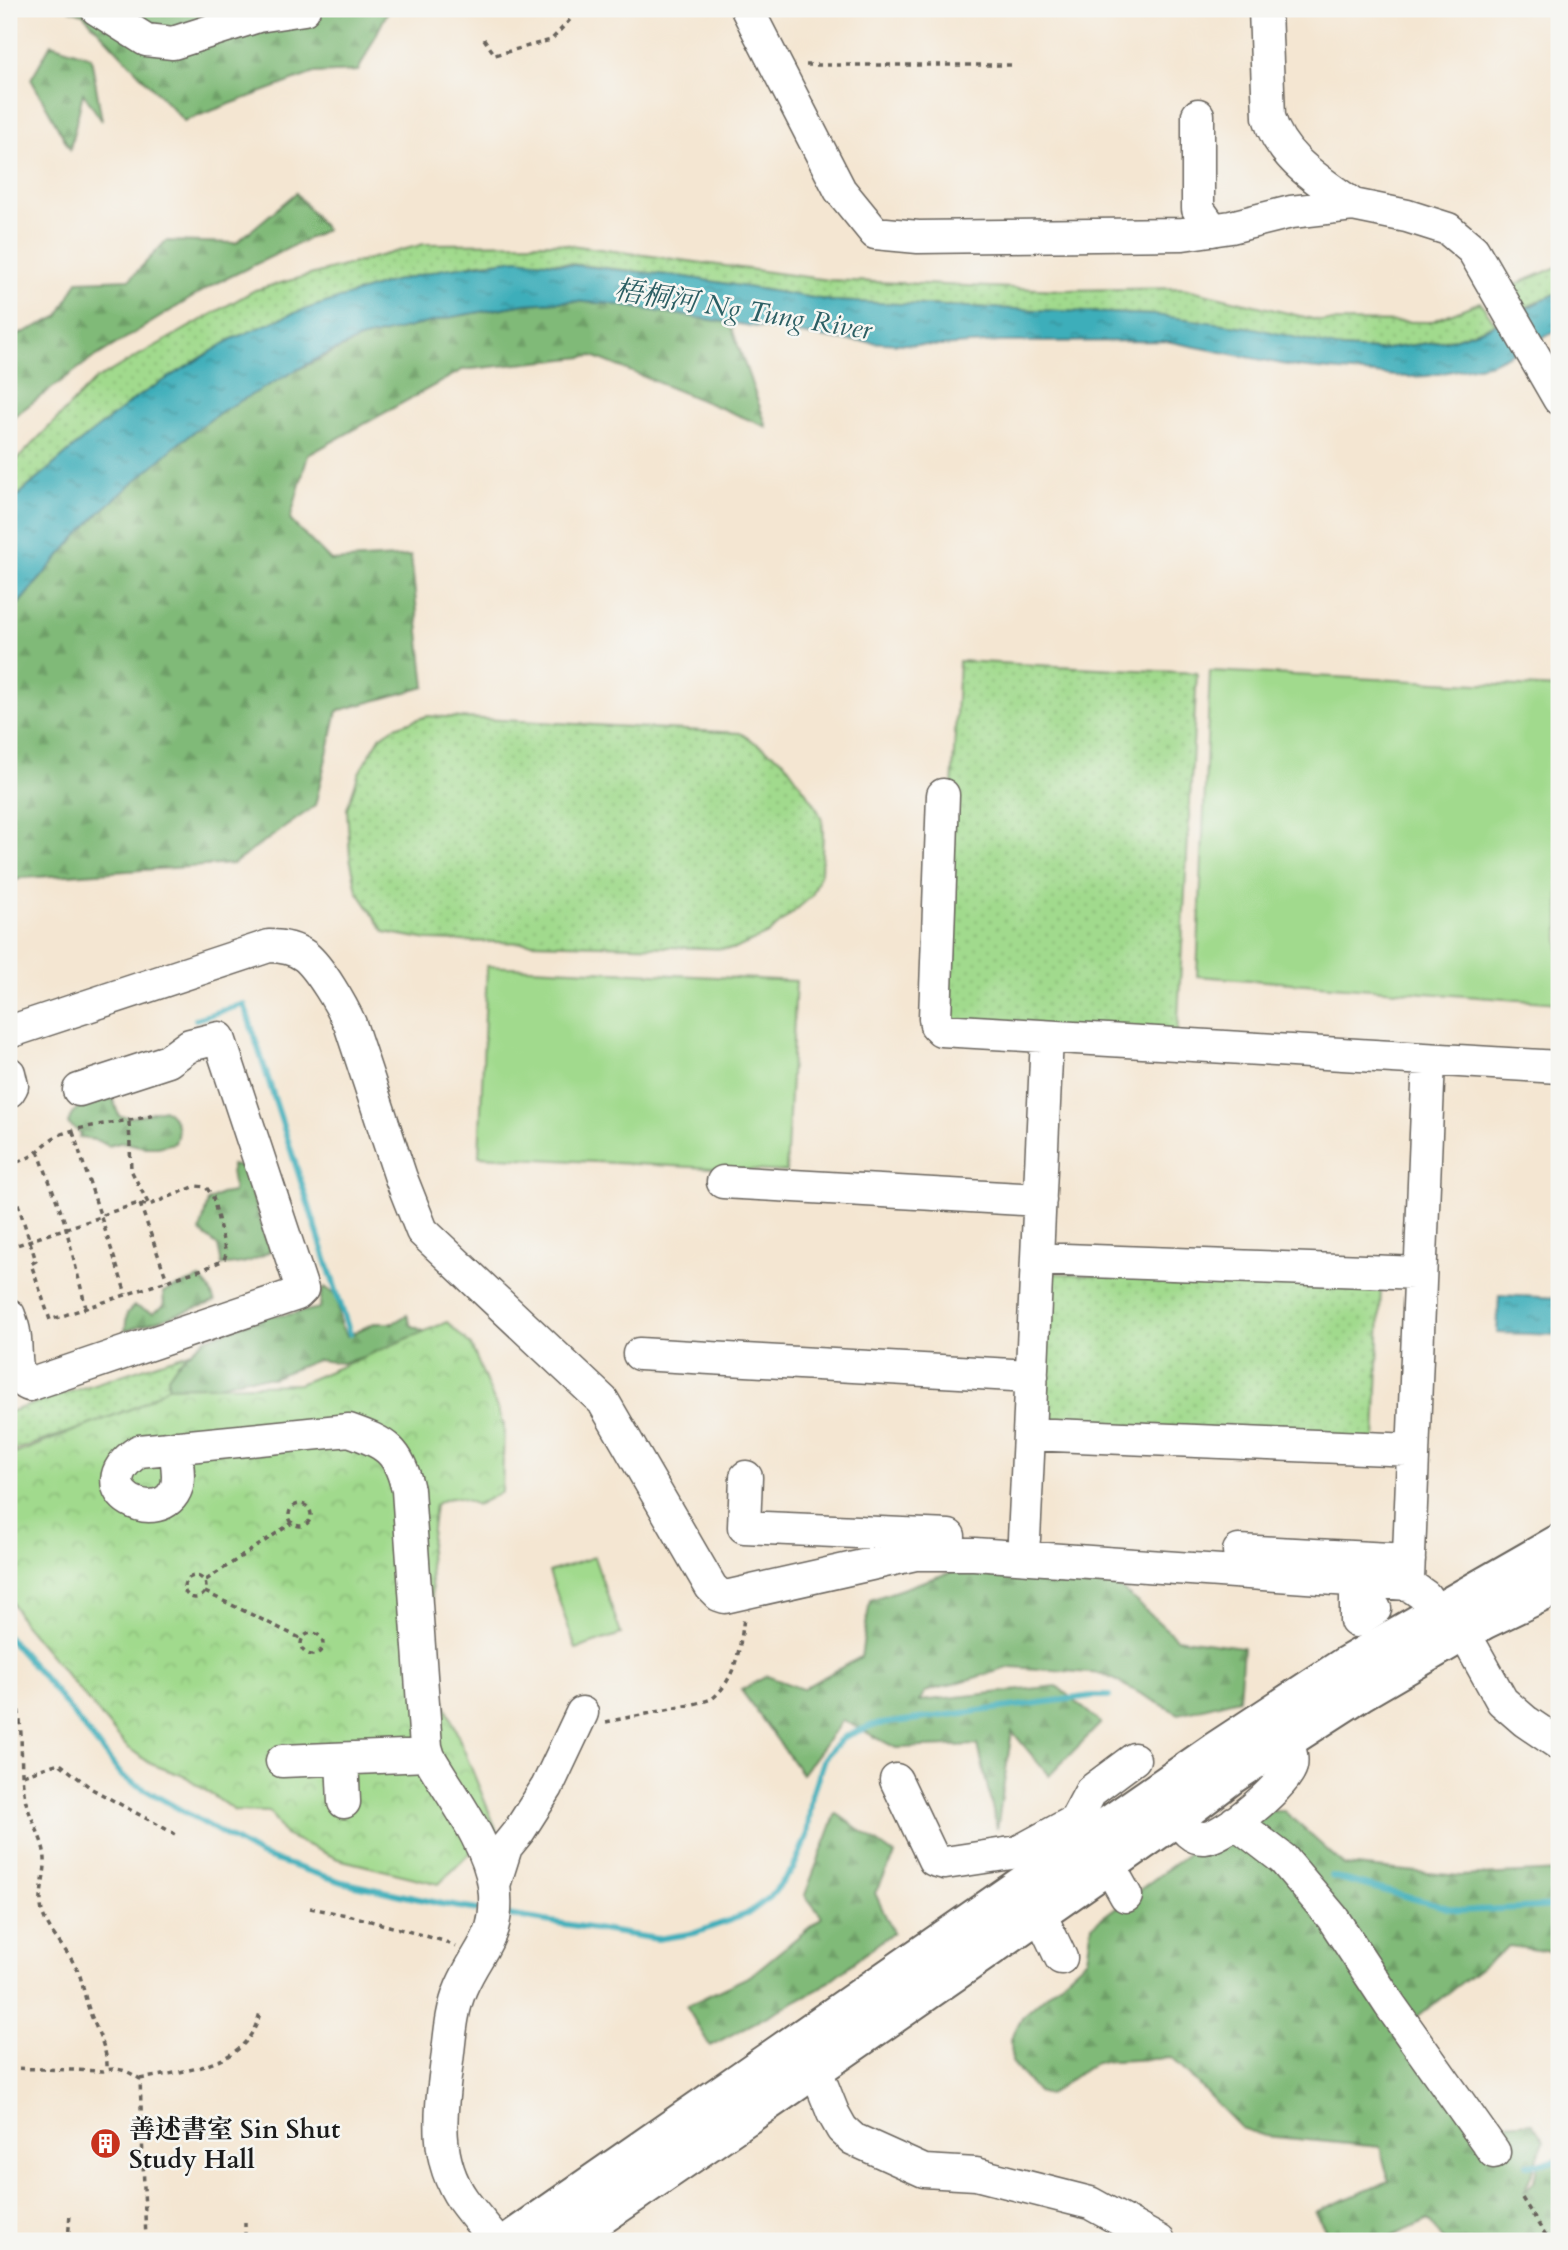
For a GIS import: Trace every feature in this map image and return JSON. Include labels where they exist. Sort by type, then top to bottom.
[{"type":"main road","points":[[563,2241],[709,2139],[811,2073],[1039,1912],[1099,1855],[1177,1816],[1232,1774],[1361,1691],[1450,1622],[1559,1544]]},
{"type":"main road","points":[[511,2241],[1099,1855],[1346,1666],[1450,1622],[1482,1620],[1555,1594]]},
{"type":"street","points":[[97,9],[146,40],[173,43],[258,16],[303,9]]},
{"type":"street","points":[[747,9],[840,190],[875,233],[918,237],[1183,234],[1291,212],[1353,205],[1407,216],[1448,229],[1474,250],[1551,387]]},
{"type":"street","points":[[1265,9],[1269,117],[1273,131],[1291,157],[1353,205]]},
{"type":"street","points":[[1198,115],[1198,209],[1213,230]]},
{"type":"street","points":[[943,795],[936,1025],[947,1032],[1559,1067]]},
{"type":"street","points":[[9,1032],[269,946],[283,946],[306,957],[341,1004],[350,1024],[401,1178],[422,1231],[603,1401],[711,1587],[719,1595],[725,1597],[916,1554],[974,1554],[1356,1580],[1408,1572]]},
{"type":"street","points":[[1024,1539],[1047,1037]]},
{"type":"street","points":[[9,1315],[15,1335],[14,1355],[23,1381],[29,1385],[297,1294],[302,1289],[219,1038],[190,1045],[168,1061],[79,1090]]},
{"type":"street","points":[[1429,1060],[1408,1572],[1425,1596],[1450,1622],[1502,1701],[1525,1721],[1559,1744]]},
{"type":"street","points":[[9,1073],[12,1086],[9,1091]]},
{"type":"street","points":[[723,1182],[1040,1200]]},
{"type":"street","points":[[1037,1259],[1420,1273]]},
{"type":"street","points":[[639,1354],[1032,1376]]},
{"type":"street","points":[[175,1447],[349,1430],[373,1438],[393,1453],[403,1466],[408,1490],[426,1747],[428,1755],[480,1843],[489,1863],[494,1885],[493,1929],[473,1954],[454,2007],[440,2133],[446,2165],[453,2183],[462,2199],[496,2241]]},
{"type":"street","points":[[1029,1434],[1413,1450]]},
{"type":"street","points":[[746,1476],[744,1527],[1024,1539],[1408,1572]]},
{"type":"street","points":[[1356,1580],[1359,1619]]},
{"type":"street","points":[[494,1885],[506,1847],[547,1787],[579,1720]]},
{"type":"street","points":[[1177,1816],[1186,1832],[1204,1839],[1235,1822],[1276,1788],[1287,1775],[1292,1762],[1287,1739]]},
{"type":"street","points":[[282,1761],[428,1755]]},
{"type":"street","points":[[342,1759],[344,1802]]},
{"type":"street","points":[[896,1780],[934,1860],[945,1863],[1018,1852],[1099,1855],[1091,1791],[1134,1759]]},
{"type":"street","points":[[1235,1822],[1283,1859],[1332,1917],[1390,2005],[1494,2152]]},
{"type":"street","points":[[1039,1912],[1061,1958]]},
{"type":"street","points":[[811,2073],[819,2078],[833,2113],[842,2129],[853,2139],[924,2171],[976,2174],[1090,2203],[1158,2241]]},
{"type":"path","points":[[484,38],[495,55],[551,40],[580,9]]},
{"type":"path","points":[[776,65],[1014,65]]},
{"type":"path","points":[[9,1165],[27,1159],[47,1142],[73,1132],[155,1115]]},
{"type":"path","points":[[129,1122],[131,1170],[149,1205]]},
{"type":"path","points":[[73,1132],[126,1294]]},
{"type":"path","points":[[38,1151],[64,1220],[86,1308]]},
{"type":"path","points":[[9,1175],[29,1240],[36,1261],[31,1264],[50,1320],[224,1260],[226,1254],[213,1197],[206,1187],[196,1186],[149,1205],[140,1204],[29,1240],[9,1248]]},
{"type":"path","points":[[140,1204],[167,1280]]},
{"type":"path","points":[[301,1504],[308,1507],[312,1513],[308,1523],[297,1526],[292,1523],[289,1514],[291,1507],[301,1504]]},
{"type":"path","points":[[206,1580],[292,1523]]},
{"type":"path","points":[[192,1575],[200,1576],[206,1584],[205,1592],[196,1598],[188,1596],[184,1590],[184,1582],[192,1575]]},
{"type":"path","points":[[205,1592],[302,1639]]},
{"type":"path","points":[[579,1720],[712,1699],[725,1684],[741,1650],[744,1615],[742,1593]]},
{"type":"path","points":[[310,1633],[317,1633],[323,1642],[323,1649],[317,1654],[309,1655],[303,1651],[302,1639],[310,1633]]},
{"type":"path","points":[[9,1682],[15,1692],[23,1737],[25,1800],[43,1848],[45,1861],[41,1904],[43,1916],[78,1970],[87,2006],[102,2041],[107,2069]]},
{"type":"path","points":[[23,1774],[60,1763],[92,1790],[175,1834]]},
{"type":"path","points":[[310,1908],[352,1916],[444,1941],[473,1954]]},
{"type":"path","points":[[9,2068],[103,2071],[117,2069],[140,2079],[217,2063],[240,2049],[252,2035],[260,2012]]},
{"type":"path","points":[[140,2079],[146,2241]]},
{"type":"path","points":[[1522,2198],[1549,2241]]},
{"type":"path","points":[[68,2241],[69,2213]]},
{"type":"path","points":[[245,2222],[245,2241]]},
{"type":"green space","points":[[69,9],[389,9],[358,71],[314,73],[184,121],[83,14]]},
{"type":"green space","points":[[51,44],[91,57],[102,121],[83,93],[70,149],[31,79]]},
{"type":"green space","points":[[296,193],[326,230],[211,286],[87,362],[9,420],[9,339],[58,317],[78,281],[130,279],[166,241],[236,243]]},
{"type":"green space","points":[[555,243],[829,280],[1061,290],[1183,288],[1321,321],[1430,322],[1480,302],[1496,324],[1453,339],[1379,350],[1340,348],[1155,315],[832,301],[686,277],[563,263],[514,260],[479,263],[390,282],[292,314],[232,339],[137,397],[80,442],[9,506],[9,468],[95,380],[255,290],[424,244]]},
{"type":"green space","points":[[1559,266],[1559,292],[1524,308],[1512,286]]},
{"type":"green space","points":[[572,301],[611,304],[730,323],[767,427],[593,356],[462,370],[308,455],[290,520],[331,561],[411,556],[425,687],[337,711],[315,806],[233,864],[21,878],[9,884],[9,615],[100,512],[179,443],[222,411],[360,339],[452,317],[525,304]]},
{"type":"green space","points":[[959,661],[1197,673],[1177,1037],[939,1024]]},
{"type":"green space","points":[[1210,671],[1559,688],[1559,1003],[1197,976]]},
{"type":"green space","points":[[427,716],[740,733],[784,761],[822,819],[821,872],[812,896],[768,934],[735,949],[428,940],[385,932],[357,891],[350,857],[347,809],[359,773],[381,736],[395,727]]},
{"type":"green space","points":[[487,966],[796,981],[786,1172],[479,1156]]},
{"type":"green space","points":[[111,1094],[119,1116],[132,1117],[164,1109],[177,1124],[175,1143],[144,1147],[123,1142],[108,1146],[99,1141],[79,1137],[81,1133],[68,1124],[74,1111],[85,1103]]},
{"type":"green space","points":[[231,1165],[243,1167],[270,1251],[247,1262],[222,1265],[218,1246],[200,1232],[208,1201],[221,1194],[233,1192]]},
{"type":"green space","points":[[1046,1273],[1381,1287],[1375,1441],[1040,1427]]},
{"type":"green space","points":[[200,1278],[209,1288],[215,1302],[125,1331],[127,1313],[134,1306],[153,1313],[164,1306],[163,1292]]},
{"type":"green space","points":[[325,1287],[337,1296],[340,1324],[347,1336],[374,1323],[393,1323],[407,1315],[411,1325],[427,1333],[364,1357],[342,1363],[317,1360],[272,1378],[246,1378],[216,1386],[168,1387],[168,1377],[177,1364],[205,1339],[269,1315],[286,1315],[320,1308],[321,1293]]},
{"type":"green space","points":[[319,1310],[335,1344],[12,1451],[9,1456],[9,1412]]},
{"type":"green space","points":[[447,1322],[471,1345],[504,1425],[502,1492],[477,1505],[456,1498],[446,1499],[435,1505],[429,1553],[439,1689],[497,1831],[480,1843],[439,1884],[338,1859],[285,1835],[270,1812],[235,1811],[186,1777],[151,1764],[126,1746],[23,1623],[9,1597],[9,1456],[138,1406],[168,1387],[299,1384]]},
{"type":"green space","points":[[594,1557],[621,1634],[576,1649],[549,1572]]},
{"type":"green space","points":[[974,1557],[1101,1575],[1129,1595],[1176,1638],[1243,1647],[1239,1699],[1179,1714],[1103,1674],[1012,1667],[925,1692],[919,1701],[1057,1686],[1101,1723],[1049,1776],[1012,1731],[997,1829],[978,1745],[896,1748],[843,1720],[802,1774],[741,1690],[767,1676],[802,1689],[861,1657],[870,1600],[951,1572]]},
{"type":"green space","points":[[1265,1811],[1284,1811],[1344,1865],[1460,1876],[1559,1871],[1559,1953],[1509,1946],[1405,2026],[1476,2126],[1532,2122],[1544,2141],[1524,2193],[1534,2181],[1538,2164],[1559,2158],[1559,2241],[1444,2241],[1428,2220],[1382,2241],[1332,2241],[1315,2212],[1389,2181],[1380,2147],[1265,2136],[1241,2128],[1172,2058],[1096,2062],[1048,2095],[1037,2092],[1012,2062],[1011,2039],[1022,2017],[1087,1959],[1092,1925],[1192,1851]]},
{"type":"green space","points":[[836,1813],[895,1855],[875,1893],[893,1932],[819,1989],[710,2046],[686,2006],[750,1976],[822,1917],[805,1895]]},
{"type":"water","name":"梧桐河 Ng Tung River","points":[[517,259],[686,277],[832,301],[1155,315],[1254,328],[1340,348],[1379,350],[1450,340],[1487,328],[1559,292],[1559,330],[1492,363],[1428,376],[1408,377],[1297,367],[1166,341],[1000,342],[940,346],[840,340],[611,304],[572,301],[525,304],[452,317],[360,339],[322,356],[222,411],[179,443],[100,512],[9,615],[9,506],[80,442],[137,397],[232,339],[291,314],[390,282],[444,269]]},
{"type":"water","points":[[1499,1295],[1559,1298],[1559,1335],[1497,1333]]},
{"type":"waterway","points":[[196,1019],[244,1004],[350,1334]]},
{"type":"waterway","points":[[9,1638],[123,1777],[260,1855],[342,1882],[484,1911]]},
{"type":"waterway","points":[[502,1914],[657,1939],[695,1933],[747,1914],[770,1897],[793,1869],[807,1836],[812,1795],[824,1758],[844,1737],[873,1725],[1109,1696]]},
{"type":"waterway","points":[[1331,1876],[1459,1911],[1559,1906]]},
{"type":"waterway","points":[[1527,2165],[1559,2161]]},
{"type":"place","name":"善述書室 Sin Shut Study Hall","points":[[106,2144]]}]
